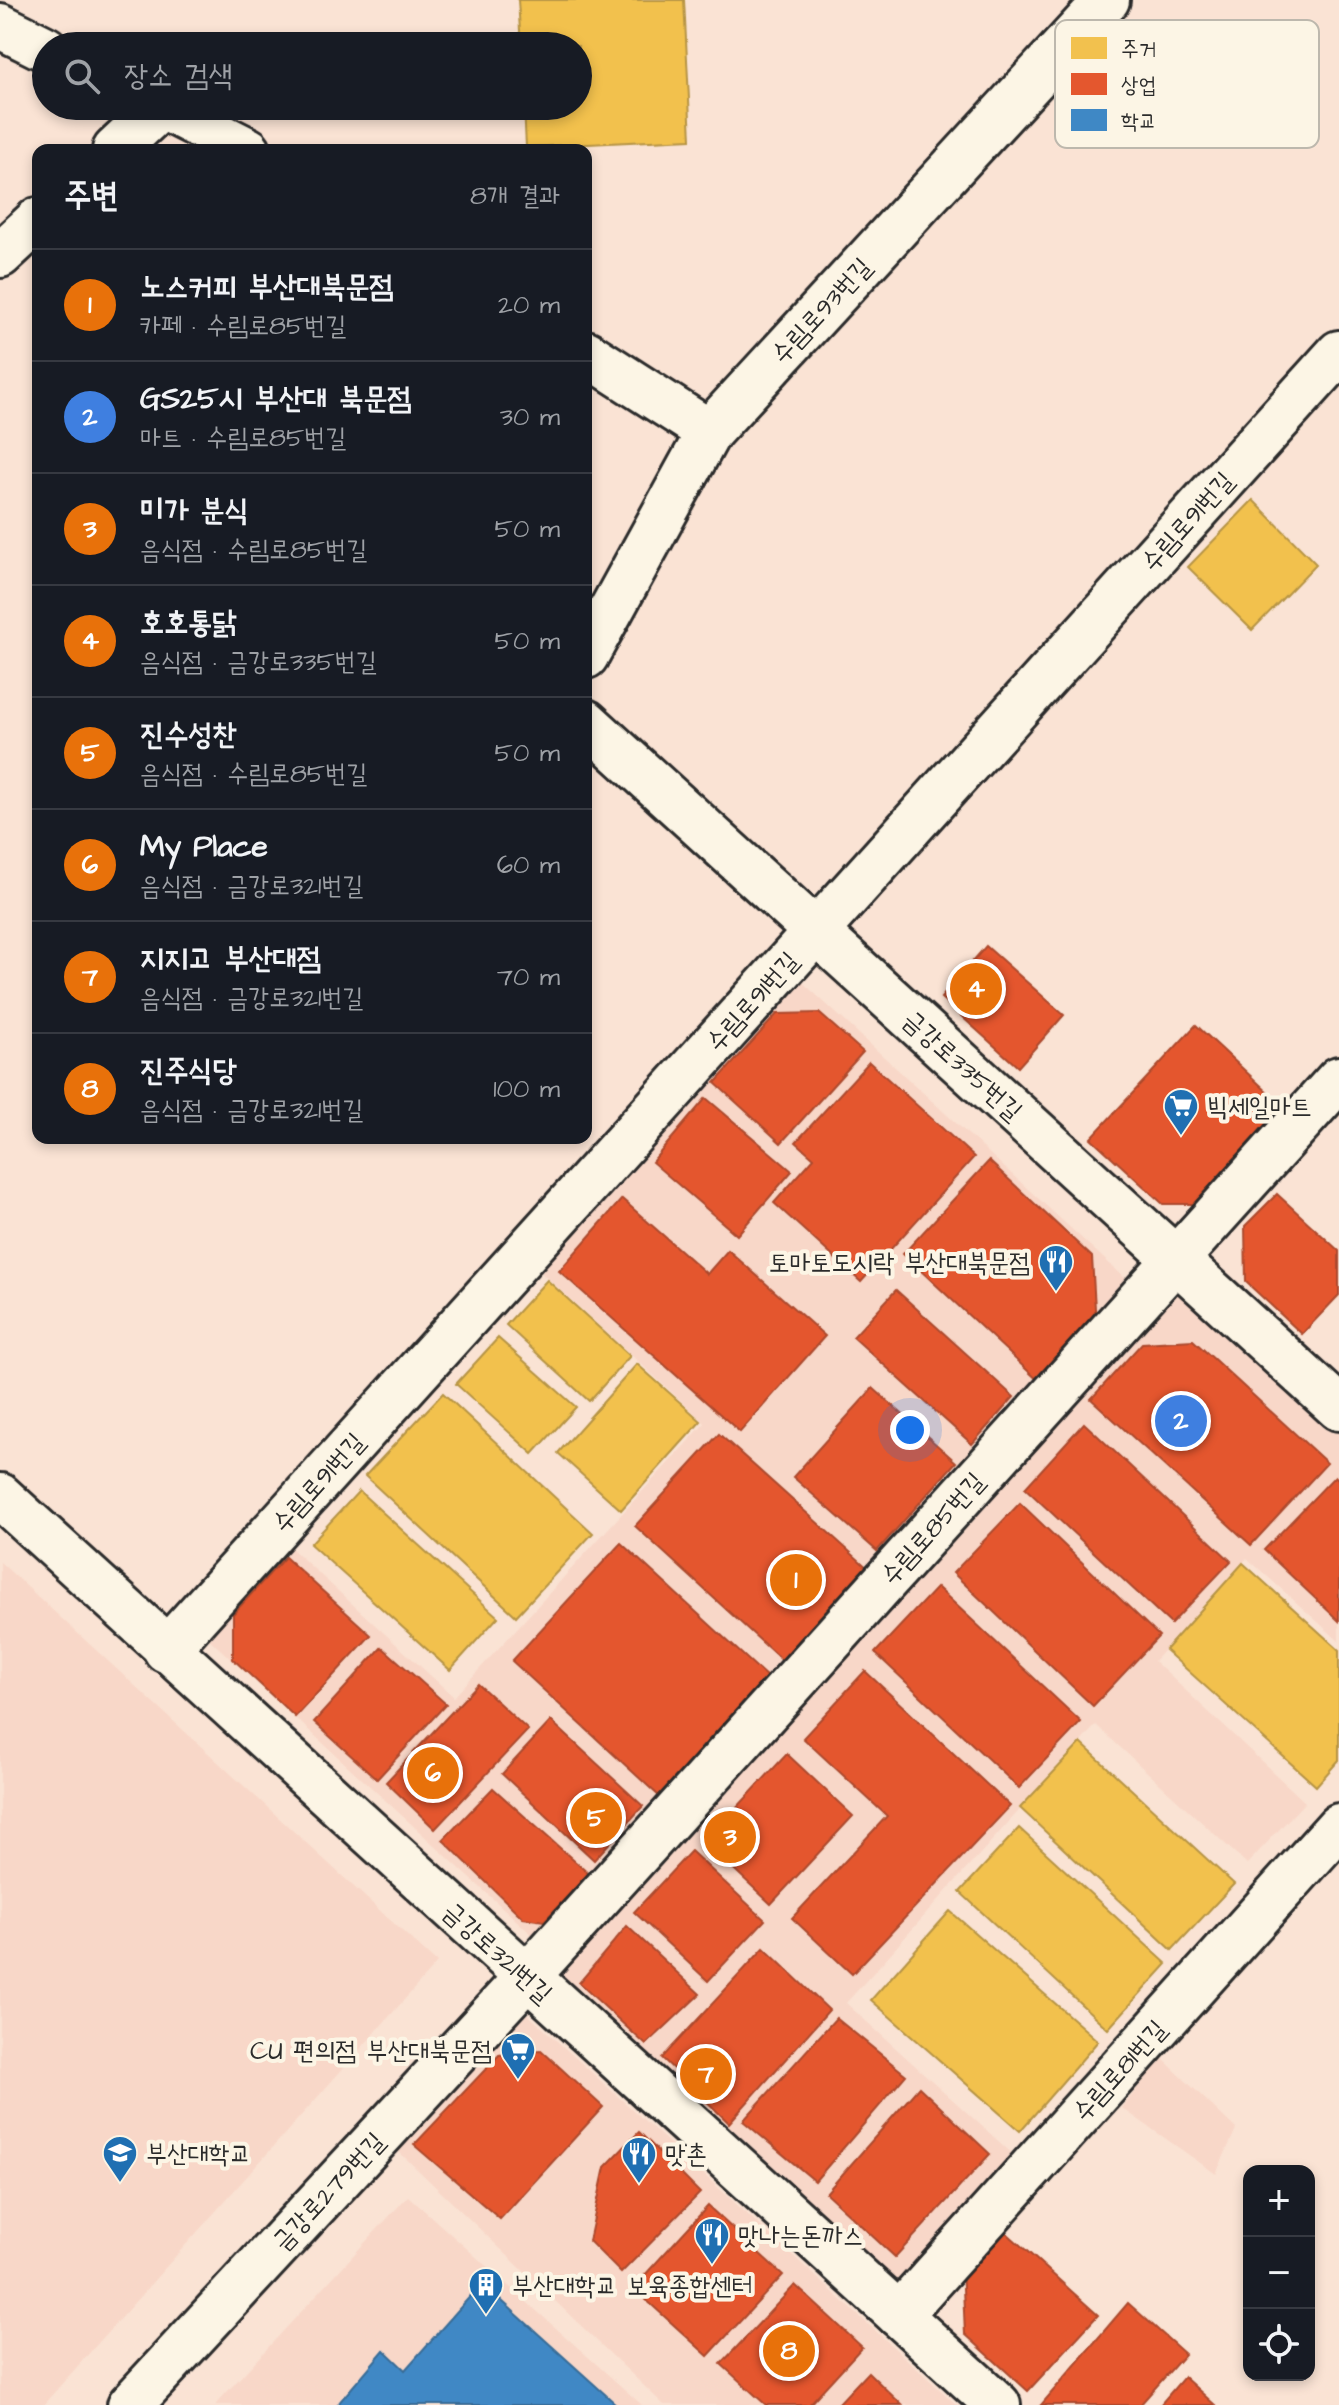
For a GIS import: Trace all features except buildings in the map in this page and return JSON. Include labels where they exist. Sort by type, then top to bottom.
[{"type":"street","name":"수림로93번길","points":[[1089,20],[1107,0]]},
{"type":"street","points":[[1,28],[32,42]]},
{"type":"street","name":"수림로93번길","points":[[592,645],[709,432],[1055,56]]},
{"type":"street","points":[[121,144],[146,120]]},
{"type":"street","points":[[189,120],[236,144]]},
{"type":"street","points":[[0,255],[32,226]]},
{"type":"street","name":"수림로91번길","points":[[166,1650],[1339,353]]},
{"type":"street","points":[[592,357],[709,432]]},
{"type":"street","name":"금강로335번길","points":[[592,727],[1339,1408]]},
{"type":"street","name":"수림로85번길","points":[[526,1978],[1339,1079]]},
{"type":"street","name":"금강로321번길","points":[[0,1496],[998,2405]]},
{"type":"street","name":"수림로81번길","points":[[899,2315],[1339,1826]]},
{"type":"street","name":"금강로279번길","points":[[130,2405],[526,1978]]},
{"type":"shaded area","points":[[799,979],[1138,1290],[539,1941],[208,1638],[291,1548],[454,1697],[705,1423],[535,1267]]},
{"type":"shaded area","points":[[1174,1284],[1339,1433],[1339,1641],[1247,1558],[1154,1661],[1305,1802],[1247,1864],[1096,1725],[846,2003],[1016,2157],[898,2288],[551,1974]]},
{"type":"shaded area","name":"부산대학교","points":[[0,1562],[437,1963],[43,2405],[0,2405]]},
{"type":"shaded area","points":[[524,2011],[957,2405],[664,2405],[397,2150]]},
{"type":"shaded area","points":[[1161,2057],[1236,2129],[1216,2174],[1122,2108]]},
{"type":"shaded area","points":[[408,2196],[642,2405],[215,2405]]},
{"type":"place","name":"호호통닭","points":[[976,989]]},
{"type":"place","name":"빅세일마트","points":[[1181,1137]]},
{"type":"place","name":"토마토도시락 부산대북문점","points":[[1056,1293]]},
{"type":"place","name":"GS25시 부산대 북문점","points":[[1181,1421]]},
{"type":"place","name":"노스커피 부산대북문점","points":[[796,1580]]},
{"type":"place","name":"My Place","points":[[433,1773]]},
{"type":"place","name":"진수성찬","points":[[596,1818]]},
{"type":"place","name":"미가 분식","points":[[730,1837]]},
{"type":"place","name":"지지고 부산대점","points":[[706,2074]]},
{"type":"place","name":"CU 편의점 부산대북문점","points":[[518,2081]]},
{"type":"place","name":"부산대학교","points":[[120,2184]]},
{"type":"place","name":"맛촌","points":[[639,2185]]},
{"type":"place","name":"맛나는돈까스","points":[[712,2266]]},
{"type":"place","name":"부산대학교 보육종합센터","points":[[486,2316]]},
{"type":"place","name":"진주식당","points":[[789,2351]]}]
